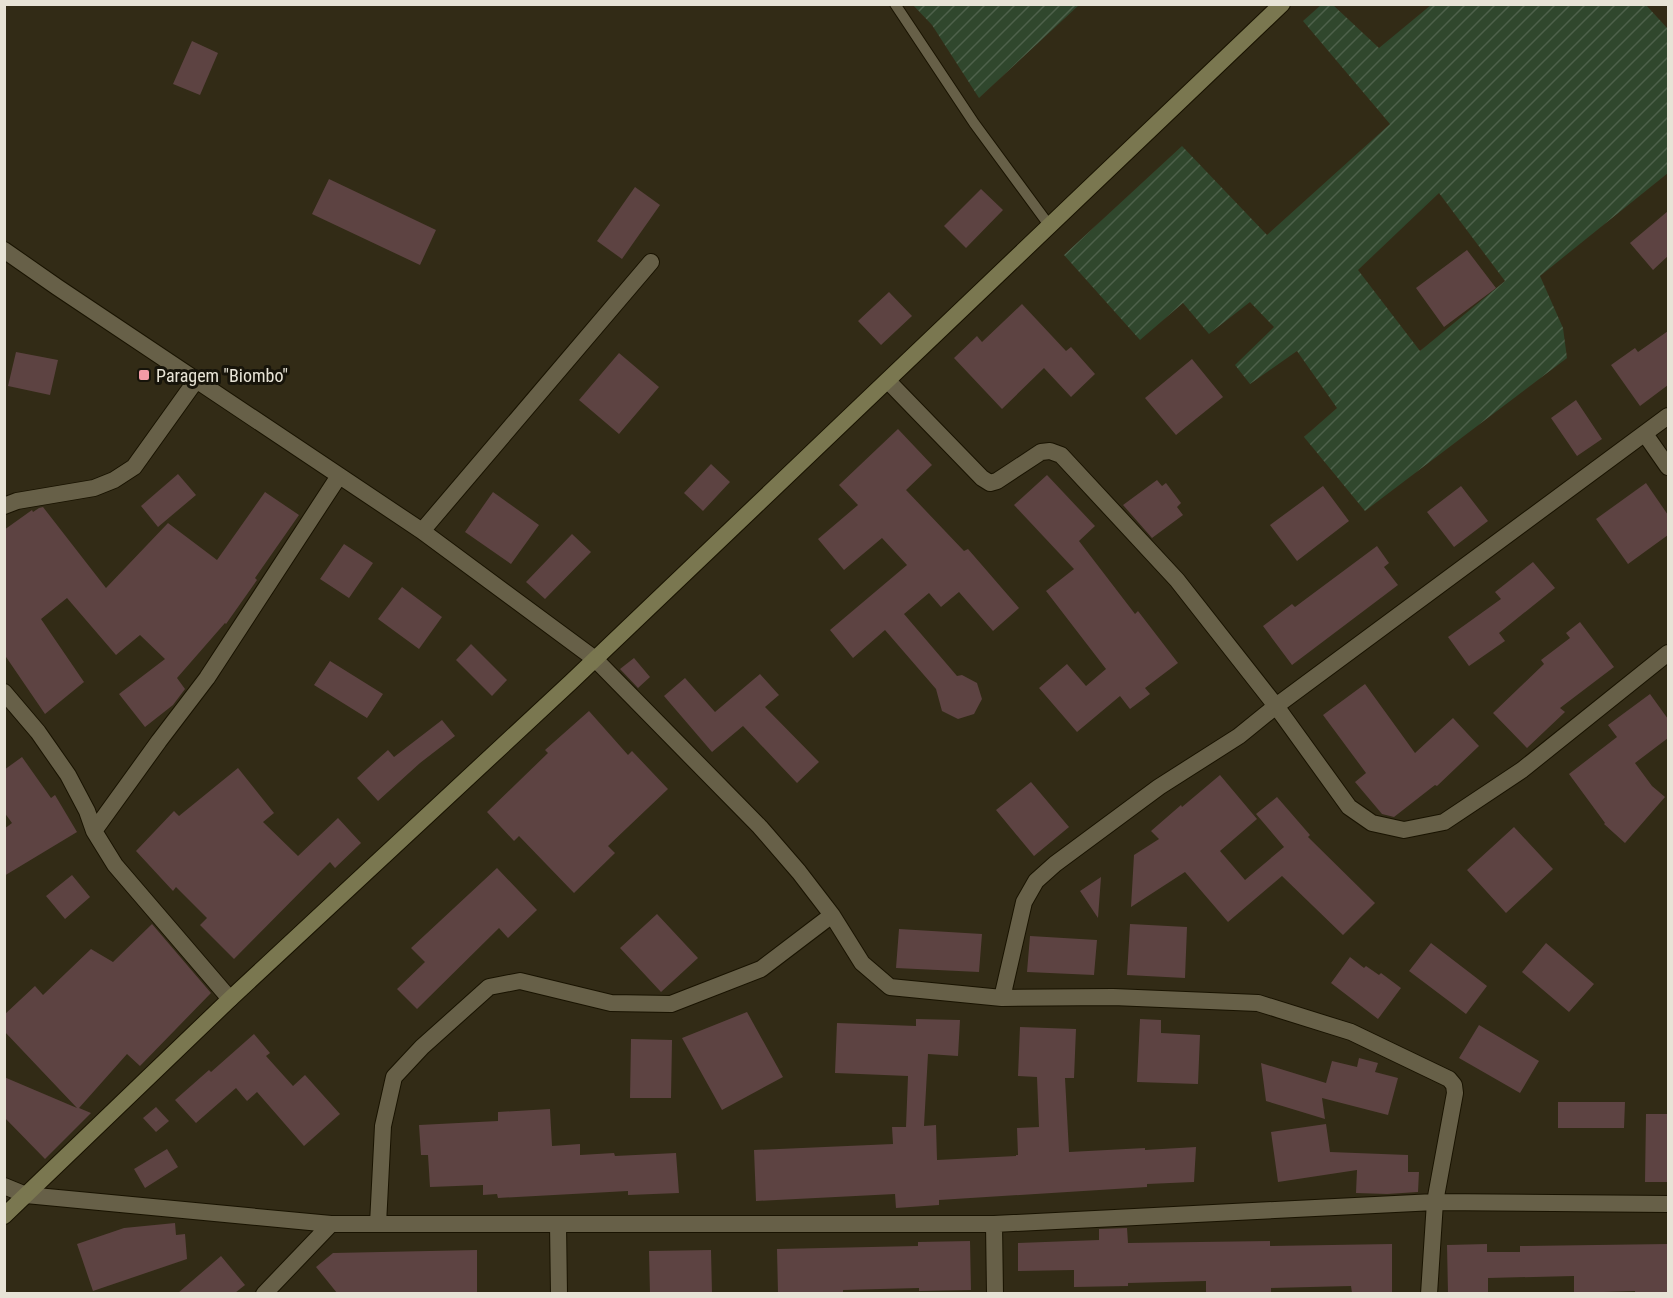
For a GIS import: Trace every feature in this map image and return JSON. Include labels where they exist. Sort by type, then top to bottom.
[{"type":"main road","points":[[4,1216],[230,999],[571,682],[1282,4]]},
{"type":"street","points":[[4,250],[422,531],[595,659],[760,827],[832,915],[862,963],[890,987],[1002,998],[1113,997],[1258,1003],[1351,1032],[1449,1079],[1454,1086],[1455,1093],[1435,1202],[1429,1293]]},
{"type":"street","points":[[422,531],[651,262]]},
{"type":"street","points":[[4,506],[17,501],[94,488],[114,480],[134,467],[197,379]]},
{"type":"street","points":[[888,381],[982,478],[990,483],[997,481],[1041,452],[1050,451],[1061,455],[1177,580],[1276,706],[1349,807],[1372,823],[1404,830],[1444,822],[1522,770],[1668,653]]},
{"type":"street","points":[[1002,998],[1024,902],[1036,881],[1055,864],[1159,787],[1239,736],[1276,706],[1668,416]]},
{"type":"street","points":[[1645,434],[1668,467]]},
{"type":"street","points":[[94,831],[207,678],[339,476]]},
{"type":"street","points":[[4,692],[38,732],[68,775],[87,811],[94,831],[115,865],[230,999]]},
{"type":"street","points":[[378,1224],[383,1126],[394,1077],[422,1047],[489,987],[520,981],[611,1003],[671,1004],[761,969],[832,915]]},
{"type":"street","points":[[4,1185],[26,1195],[332,1224],[994,1224],[1435,1202],[1668,1204]]},
{"type":"street","points":[[264,1293],[332,1224]]},
{"type":"street","points":[[558,1224],[559,1293]]},
{"type":"street","points":[[994,1224],[995,1293]]},
{"type":"lane","points":[[895,4],[974,123],[1049,225]]},
{"type":"green space","points":[[913,5],[1079,5],[979,98],[932,25]]},
{"type":"green space","points":[[1321,5],[1333,5],[1379,48],[1431,5],[1646,5],[1668,29],[1668,173],[1540,276],[1563,328],[1567,358],[1365,511],[1304,437],[1337,408],[1297,351],[1250,384],[1235,365],[1274,327],[1250,302],[1209,334],[1183,303],[1140,340],[1064,255],[1182,146],[1267,235],[1390,124],[1303,21]],"holes":[[[1439,193],[1505,281],[1420,351],[1358,270]]]},
{"type":"building","points":[[192,41],[218,53],[200,95],[173,84]]},
{"type":"building","points":[[329,179],[436,230],[420,265],[312,214]]},
{"type":"building","points":[[635,187],[660,205],[622,259],[597,241]]},
{"type":"building","points":[[981,189],[1003,210],[966,248],[944,226]]},
{"type":"building","points":[[1668,211],[1668,256],[1653,270],[1630,243]]},
{"type":"building","points":[[1467,250],[1496,288],[1444,327],[1416,288]]},
{"type":"building","points":[[889,292],[912,316],[881,345],[858,321]]},
{"type":"building","points":[[1022,304],[1066,351],[1071,347],[1095,374],[1071,397],[1044,368],[1002,409],[954,358],[977,336],[982,342]]},
{"type":"building","points":[[1668,331],[1668,385],[1640,406],[1611,365],[1635,348],[1638,352]]},
{"type":"building","points":[[16,352],[58,360],[50,395],[8,386]]},
{"type":"building","points":[[619,353],[659,387],[619,434],[579,400]]},
{"type":"building","points":[[1192,359],[1223,397],[1176,435],[1145,398]]},
{"type":"building","points":[[1576,400],[1602,439],[1577,456],[1551,418]]},
{"type":"building","points":[[898,429],[932,465],[906,490],[964,551],[968,549],[1019,608],[993,631],[959,592],[941,607],[929,593],[904,614],[957,676],[962,675],[977,683],[982,699],[974,714],[958,719],[942,711],[936,689],[885,630],[853,658],[830,630],[907,565],[882,538],[844,570],[818,539],[858,505],[839,485]]},
{"type":"building","points":[[711,464],[730,482],[703,511],[684,493]]},
{"type":"building","points":[[178,474],[196,495],[158,527],[141,506]]},
{"type":"building","points":[[1047,475],[1095,526],[1079,541],[1135,614],[1138,611],[1178,663],[1145,688],[1150,694],[1130,709],[1120,696],[1077,732],[1039,688],[1067,664],[1086,686],[1106,669],[1046,591],[1074,569],[1014,505]]},
{"type":"building","points":[[1157,480],[1162,486],[1166,483],[1181,503],[1177,507],[1183,515],[1152,538],[1123,505]]},
{"type":"building","points":[[1646,483],[1668,515],[1668,535],[1628,564],[1596,519]]},
{"type":"building","points":[[1323,486],[1349,521],[1297,561],[1270,525]]},
{"type":"building","points":[[1461,486],[1488,521],[1454,547],[1427,512]]},
{"type":"building","points":[[265,492],[299,515],[226,624],[177,678],[185,689],[173,705],[145,727],[119,694],[165,659],[140,635],[116,655],[67,598],[41,619],[84,682],[45,714],[4,654],[4,530],[32,510],[33,512],[43,507],[106,588],[168,523],[217,560]]},
{"type":"building","points":[[493,492],[539,525],[511,564],[465,532]]},
{"type":"building","points":[[572,534],[591,552],[545,599],[526,582]]},
{"type":"building","points":[[344,544],[373,563],[349,598],[320,579]]},
{"type":"building","points":[[1377,546],[1389,563],[1384,567],[1398,585],[1292,665],[1263,626],[1292,604],[1295,607]]},
{"type":"building","points":[[1533,562],[1555,588],[1499,633],[1505,641],[1469,666],[1448,637],[1501,599],[1495,592]]},
{"type":"building","points":[[402,587],[442,617],[419,649],[378,619]]},
{"type":"building","points":[[1580,622],[1614,667],[1560,708],[1565,712],[1527,748],[1493,713],[1544,664],[1541,660],[1570,638],[1566,633]]},
{"type":"building","points":[[471,644],[507,680],[492,696],[456,660]]},
{"type":"building","points":[[634,658],[650,677],[638,688],[620,669]]},
{"type":"building","points":[[330,661],[383,694],[367,718],[314,685]]},
{"type":"building","points":[[760,674],[779,695],[765,707],[819,762],[797,783],[743,726],[712,752],[664,696],[685,678],[715,712]]},
{"type":"building","points":[[1365,684],[1415,753],[1453,718],[1479,746],[1437,786],[1435,785],[1394,817],[1382,814],[1355,782],[1366,773],[1323,715]]},
{"type":"building","points":[[1650,694],[1668,719],[1668,738],[1635,763],[1652,786],[1665,797],[1625,843],[1604,824],[1569,774],[1617,737],[1608,725]]},
{"type":"building","points":[[589,711],[628,755],[632,751],[668,789],[608,846],[615,853],[574,893],[519,836],[514,841],[487,812],[548,753],[545,750]]},
{"type":"building","points":[[442,720],[455,736],[420,763],[378,801],[357,778],[388,750],[394,757]]},
{"type":"building","points":[[22,757],[51,798],[55,795],[77,832],[4,876],[4,829],[12,823],[4,812],[4,770]]},
{"type":"building","points":[[238,768],[274,813],[263,822],[298,856],[338,818],[361,843],[335,868],[330,862],[234,959],[200,925],[207,918],[176,887],[173,891],[136,851],[174,811],[179,816]]},
{"type":"building","points":[[1220,775],[1257,819],[1220,851],[1245,880],[1284,847],[1256,814],[1277,797],[1310,835],[1308,837],[1375,903],[1343,935],[1282,876],[1228,922],[1185,872],[1131,907],[1134,855],[1159,839],[1151,831]]},
{"type":"building","points":[[1031,782],[1069,827],[1034,856],[996,810]]},
{"type":"building","points":[[1514,827],[1553,869],[1506,913],[1467,870]]},
{"type":"building","points":[[497,868],[537,910],[508,938],[499,928],[417,1009],[397,989],[425,962],[411,948]]},
{"type":"building","points":[[72,875],[90,897],[65,919],[46,896]]},
{"type":"building","points":[[1101,877],[1098,918],[1080,891]]},
{"type":"building","points":[[657,914],[698,958],[661,992],[620,948]]},
{"type":"building","points":[[152,924],[211,993],[140,1066],[127,1054],[79,1108],[91,1113],[45,1159],[4,1117],[4,1077],[77,1108],[4,1031],[4,1015],[35,986],[43,995],[91,949],[113,962]]},
{"type":"building","points":[[1130,924],[1187,927],[1185,978],[1127,975]]},
{"type":"building","points":[[899,929],[982,934],[979,972],[896,968]]},
{"type":"building","points":[[1030,936],[1097,940],[1094,975],[1027,972]]},
{"type":"building","points":[[1431,943],[1487,986],[1466,1014],[1409,971]]},
{"type":"building","points":[[1546,943],[1594,984],[1569,1012],[1522,972]]},
{"type":"building","points":[[1350,957],[1364,968],[1366,966],[1379,975],[1381,973],[1401,988],[1378,1019],[1331,983]]},
{"type":"building","points":[[747,1012],[783,1077],[722,1110],[682,1038]]},
{"type":"building","points":[[916,1019],[960,1020],[958,1056],[928,1054],[924,1126],[936,1125],[937,1160],[1018,1155],[1017,1128],[1039,1127],[1037,1077],[1018,1076],[1020,1027],[1076,1029],[1074,1078],[1065,1078],[1069,1152],[1196,1147],[1194,1182],[939,1200],[939,1205],[896,1208],[895,1194],[756,1201],[754,1150],[893,1144],[892,1127],[906,1127],[908,1076],[835,1073],[837,1023],[916,1026]]},
{"type":"building","points":[[1140,1019],[1161,1020],[1161,1033],[1200,1035],[1198,1084],[1137,1082]]},
{"type":"building","points":[[1479,1025],[1539,1061],[1520,1093],[1459,1058]]},
{"type":"building","points":[[254,1034],[270,1053],[266,1056],[293,1086],[305,1075],[340,1114],[304,1146],[257,1092],[247,1101],[236,1088],[196,1123],[175,1100]]},
{"type":"building","points":[[631,1039],[672,1040],[671,1098],[630,1098]]},
{"type":"building","points":[[1359,1058],[1378,1063],[1375,1072],[1398,1078],[1388,1115],[1322,1098],[1325,1119],[1266,1101],[1261,1063],[1326,1083],[1332,1061],[1357,1067]]},
{"type":"building","points":[[1558,1102],[1625,1102],[1624,1128],[1558,1128]]},
{"type":"building","points":[[156,1107],[169,1121],[156,1132],[143,1118]]},
{"type":"building","points":[[550,1109],[552,1146],[580,1144],[580,1155],[676,1153],[679,1193],[628,1195],[628,1191],[498,1198],[497,1194],[483,1195],[483,1185],[430,1187],[428,1155],[421,1155],[419,1125],[498,1121],[498,1112]]},
{"type":"building","points":[[1646,1114],[1668,1114],[1668,1182],[1645,1182]]},
{"type":"building","points":[[1326,1124],[1330,1152],[1408,1155],[1408,1172],[1419,1172],[1418,1192],[1356,1193],[1357,1170],[1278,1182],[1271,1132]]},
{"type":"building","points":[[167,1149],[178,1167],[145,1188],[134,1169]]},
{"type":"building","points":[[175,1223],[176,1235],[185,1234],[187,1259],[93,1291],[77,1244],[124,1228]]},
{"type":"building","points":[[1127,1228],[1128,1243],[1270,1241],[1270,1246],[1392,1244],[1392,1293],[1352,1293],[1351,1286],[1271,1288],[1271,1293],[1206,1293],[1206,1281],[1074,1287],[1074,1270],[1018,1271],[1018,1243],[1099,1240],[1099,1229]]},
{"type":"building","points":[[970,1241],[971,1290],[919,1291],[919,1288],[843,1290],[843,1293],[778,1293],[777,1249],[918,1246],[918,1242]]},
{"type":"building","points":[[1487,1244],[1487,1252],[1520,1252],[1520,1246],[1668,1244],[1668,1293],[1635,1293],[1635,1291],[1574,1293],[1574,1276],[1488,1278],[1488,1293],[1448,1293],[1447,1245]]},
{"type":"building","points":[[477,1250],[477,1293],[337,1293],[316,1267],[333,1253]]},
{"type":"building","points":[[711,1250],[712,1293],[650,1293],[649,1251]]},
{"type":"building","points":[[221,1256],[245,1285],[235,1293],[178,1293]]},
{"type":"place","name":"Paragem \"Biombo\"","points":[[144,375]]}]
